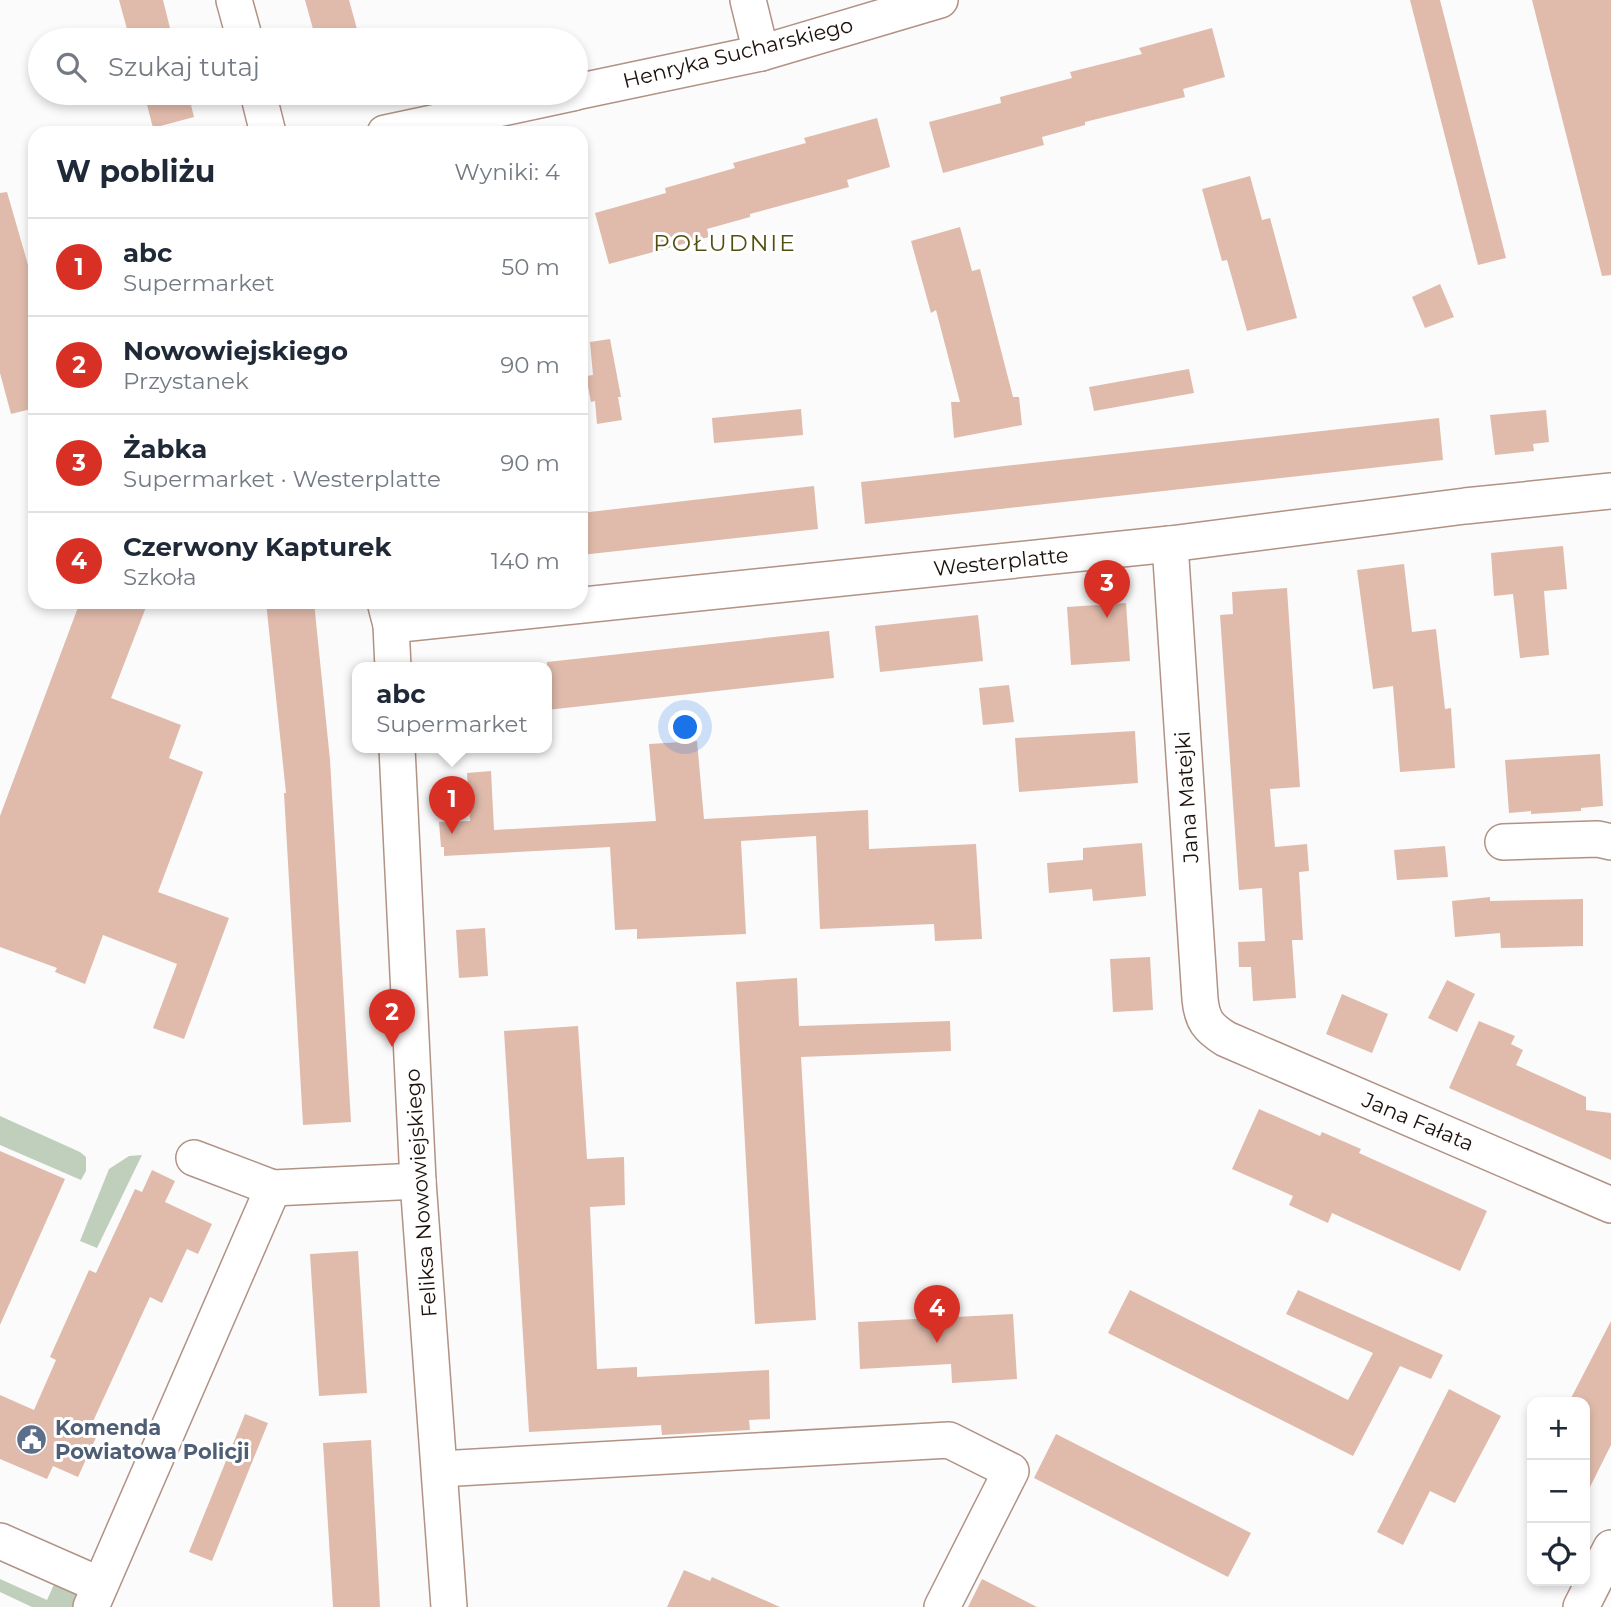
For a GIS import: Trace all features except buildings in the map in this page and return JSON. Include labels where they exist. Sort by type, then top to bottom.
[{"type":"street","points":[[234,0],[242,28]]},
{"type":"street","points":[[748,0],[761,52]]},
{"type":"street","name":"Henryka Sucharskiego","points":[[588,89],[761,52],[940,0]]},
{"type":"street","points":[[261,105],[266,126]]},
{"type":"street","name":"Henryka Sucharskiego","points":[[417,126],[514,105]]},
{"type":"street","name":"Westerplatte","points":[[588,595],[1170,544],[1465,506],[1611,491]]},
{"type":"street","name":"Jana Matejki","points":[[1170,544],[1202,1014],[1208,1027],[1226,1040]]},
{"type":"street","name":"Westerplatte","points":[[388,613],[433,609]]},
{"type":"street","points":[[388,613],[392,662]]},
{"type":"street","name":"Feliksa Nowowiejskiego","points":[[397,753],[418,1181],[449,1607]]},
{"type":"street","points":[[1503,842],[1598,839],[1611,842]]},
{"type":"street","name":"Jana Fałata","points":[[1226,1040],[1611,1205]]},
{"type":"street","points":[[194,1158],[273,1188],[418,1181]]},
{"type":"street","points":[[0,1541],[100,1587],[273,1188]]},
{"type":"street","points":[[440,1469],[949,1440],[1011,1471],[942,1607]]},
{"type":"street","points":[[1581,1607],[1611,1548]]},
{"type":"green space","points":[[0,1116],[80,1152],[86,1157],[86,1171],[81,1180],[0,1145]]},
{"type":"green space","points":[[142,1155],[97,1248],[80,1241],[109,1169],[129,1156]]},
{"type":"green space","points":[[0,1579],[47,1600],[56,1580],[79,1593],[72,1607],[32,1607],[0,1592]]},
{"type":"place","name":"Żabka","points":[[1107,618]]},
{"type":"place","name":"abc","points":[[452,834]]},
{"type":"place","name":"Nowowiejskiego","points":[[392,1047]]},
{"type":"place","name":"Czerwony Kapturek","points":[[937,1343]]},
{"type":"place","name":"Komenda Powiatowa Policji","points":[[32,1440]]},
{"type":"district","name":"POŁUDNIE","points":[[725,243]]}]
